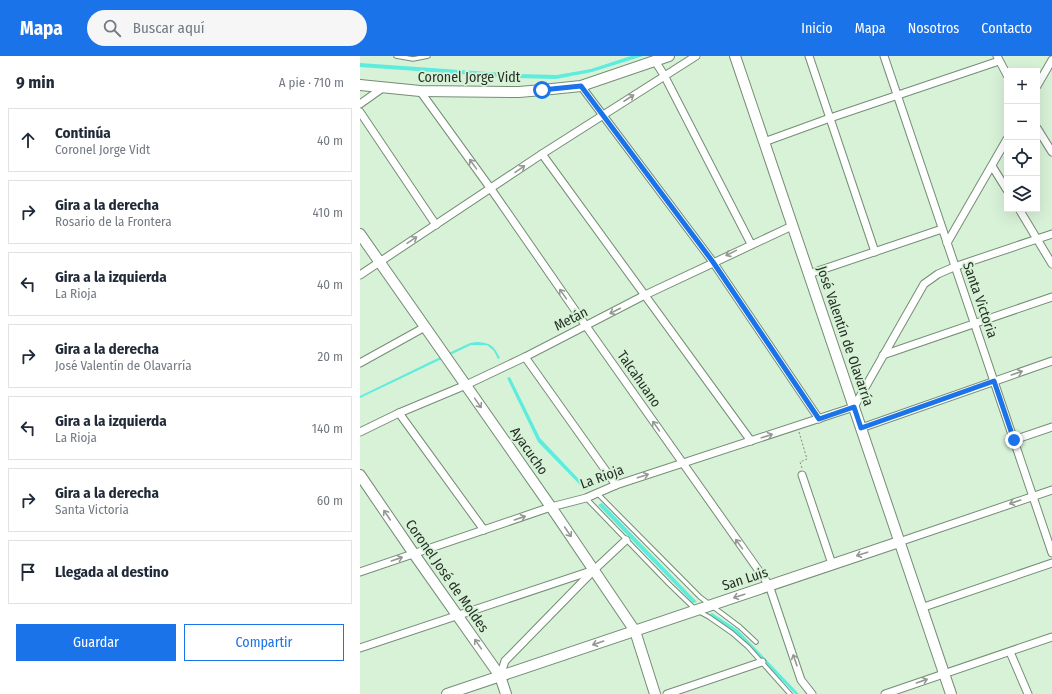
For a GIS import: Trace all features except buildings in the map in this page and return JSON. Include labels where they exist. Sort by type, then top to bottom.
[{"type":"street","name":"Coronel Jorge Vidt","points":[[360,85],[420,91],[519,92],[581,86],[669,56]]},
{"type":"street","points":[[360,276],[542,154],[696,56]]},
{"type":"street","name":"José Valentín de Olavarría","points":[[735,56],[951,694]]},
{"type":"street","points":[[809,56],[876,252]]},
{"type":"street","name":"Santa Victoria","points":[[884,56],[947,242],[954,267],[1052,553]]},
{"type":"street","points":[[764,142],[998,59],[1004,70]]},
{"type":"street","points":[[1040,81],[1052,60]]},
{"type":"street","points":[[655,61],[664,75],[751,244]]},
{"type":"street","points":[[581,86],[713,262],[819,419]]},
{"type":"street","points":[[360,104],[384,87]]},
{"type":"street","name":"Talcahuano","points":[[420,91],[491,189],[770,586],[801,680],[812,694]]},
{"type":"street","points":[[360,112],[436,225]]},
{"type":"street","points":[[1040,133],[1052,152]]},
{"type":"street","points":[[947,242],[1006,140]]},
{"type":"street","points":[[542,154],[751,441]]},
{"type":"street","points":[[992,166],[1004,185]]},
{"type":"street","points":[[1021,212],[1052,264]]},
{"type":"street","name":"Metán","points":[[360,432],[525,357],[645,295],[792,226]]},
{"type":"street","points":[[809,274],[942,229]]},
{"type":"street","name":"Ayacucho","points":[[360,234],[446,355],[635,631],[655,694]]},
{"type":"street","points":[[854,407],[924,284],[938,274],[954,267],[1052,234]]},
{"type":"street","points":[[883,355],[1052,297]]},
{"type":"street","points":[[360,363],[425,327]]},
{"type":"street","points":[[525,357],[616,485]]},
{"type":"street","points":[[861,428],[1052,361]]},
{"type":"street","name":"La Rioja","points":[[360,572],[551,507],[586,498],[616,485],[854,407]]},
{"type":"street","points":[[399,413],[484,530]]},
{"type":"street","points":[[1014,440],[1052,428]]},
{"type":"street","name":"Coronel José de Moldes","points":[[360,475],[500,676],[506,694]]},
{"type":"street","points":[[802,475],[832,564]]},
{"type":"street","name":"San Luis","points":[[447,694],[1052,490]]},
{"type":"street","points":[[500,676],[505,660],[594,570],[626,540]]},
{"type":"street","points":[[922,608],[1052,563]]},
{"type":"street","points":[[360,648],[594,570]]},
{"type":"street","points":[[885,694],[1052,637]]},
{"type":"street","points":[[1010,652],[1028,694]]},
{"type":"street","points":[[667,694],[762,662]]},
{"type":"lane","points":[[396,56],[413,59],[428,56]]},
{"type":"lane","points":[[597,494],[700,597],[740,626],[756,642]]},
{"type":"lane","points":[[586,498],[696,610],[732,633],[748,647],[790,694]]},
{"type":"path","points":[[796,426],[808,459],[800,462],[803,472],[801,473],[802,475]]},
{"type":"water","points":[[631,56],[643,56],[592,72],[556,79],[517,78],[360,67],[360,63],[517,74],[557,75],[591,69]]},
{"type":"water","points":[[470,343],[486,343],[492,346],[500,358],[498,359],[494,351],[487,345],[471,345],[360,398],[360,396],[432,361]]},
{"type":"water","points":[[510,377],[540,438],[588,489],[585,490],[538,442],[507,378]]},
{"type":"water","points":[[602,503],[697,602],[693,603],[598,505]]},
{"type":"water","points":[[712,613],[738,630],[799,694],[795,694],[736,633],[708,615]]},
{"type":"route","points":[[542,90],[581,86],[713,262],[819,419],[854,407],[861,428],[994,381],[1014,440]]}]
